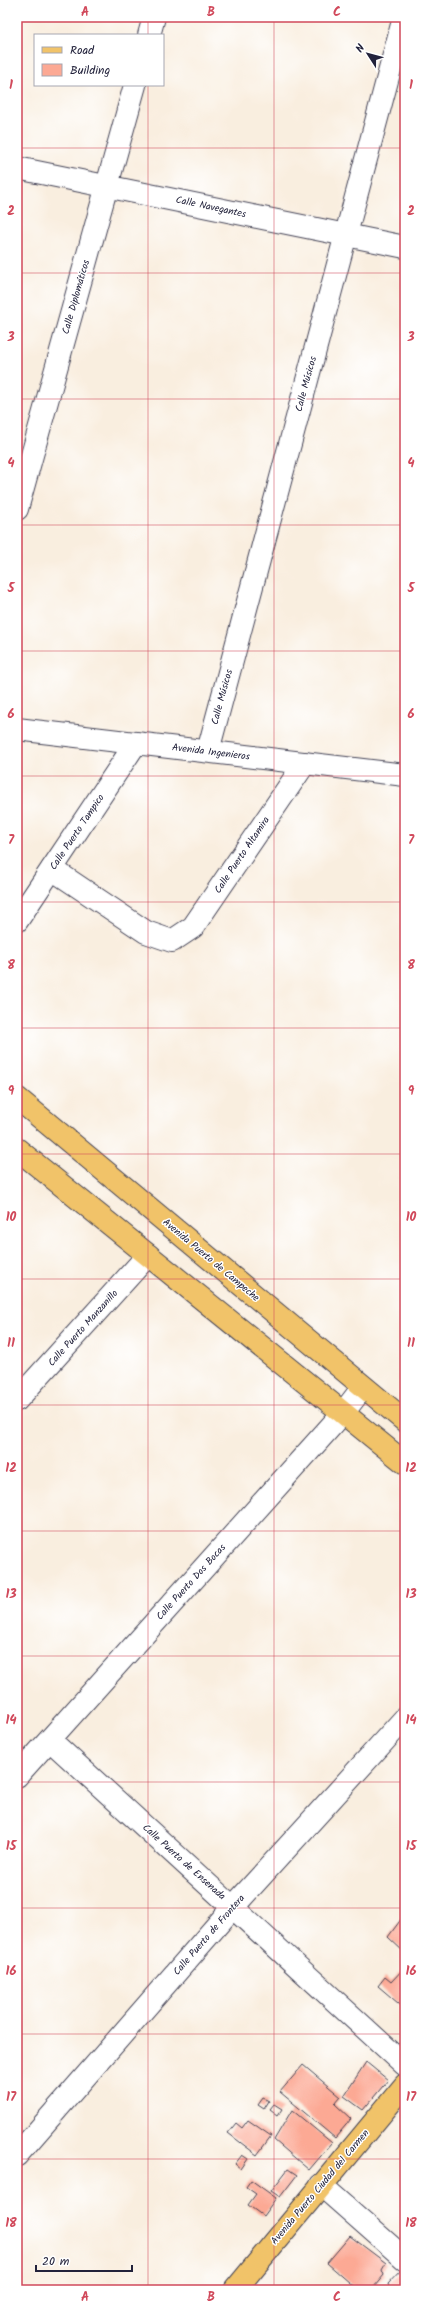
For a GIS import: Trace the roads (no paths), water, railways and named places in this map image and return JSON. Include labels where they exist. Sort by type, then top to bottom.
[{"type":"main road","name":"Avenida Puerto de Campeche","points":[[17,1098],[405,1421]]},
{"type":"main road","points":[[17,1149],[405,1463]]},
{"type":"main road","name":"Avenida Puerto Ciudad del Carmen","points":[[235,2290],[405,2085]]},
{"type":"street","points":[[149,34],[154,17]]},
{"type":"street","name":"Calle Músicos","points":[[208,752],[404,17]]},
{"type":"street","name":"Calle Diplomáticos","points":[[17,509],[135,86]]},
{"type":"street","name":"Calle Navegantes","points":[[17,168],[405,247]]},
{"type":"street","name":"Avenida Ingenieros","points":[[17,729],[405,775]]},
{"type":"street","name":"Calle Puerto Tampico","points":[[17,921],[136,743]]},
{"type":"street","name":"Calle Puerto Altamira","points":[[52,869],[146,932],[172,941],[193,927],[305,763]]},
{"type":"street","name":"Calle Puerto Manzanillo","points":[[17,1400],[148,1255]]},
{"type":"street","name":"Calle Puerto Dos Bocas","points":[[17,1776],[343,1413],[363,1387]]},
{"type":"street","name":"Calle Puerto de Frontera","points":[[17,2155],[233,1907],[405,1718]]},
{"type":"street","name":"Calle Puerto de Ensenada","points":[[50,1740],[405,2066]]},
{"type":"street","points":[[321,2185],[405,2259]]}]
